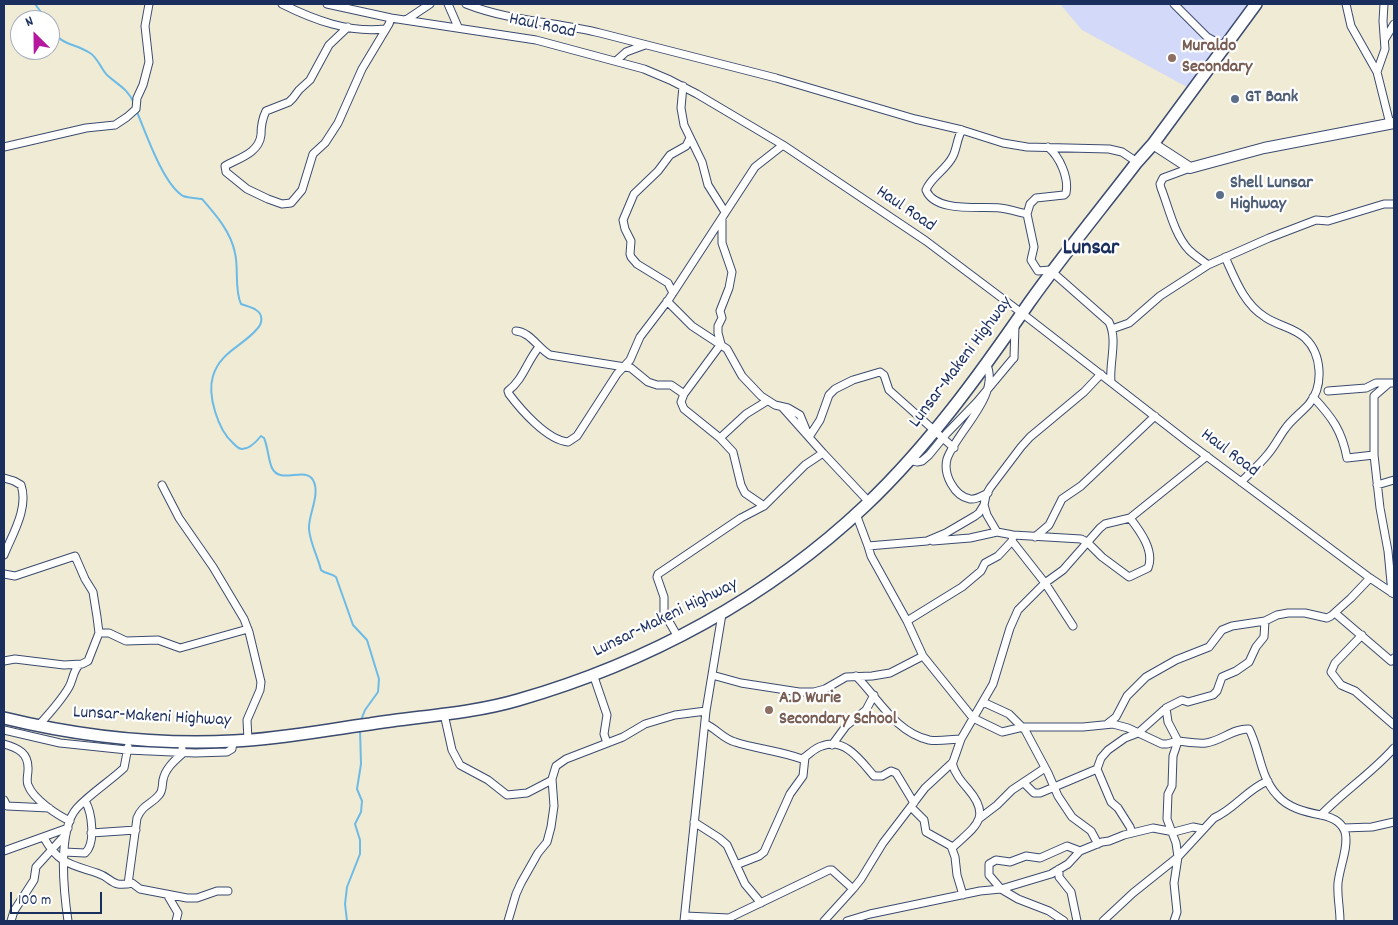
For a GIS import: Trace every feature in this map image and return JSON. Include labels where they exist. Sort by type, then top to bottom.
[{"type":"main road","name":"Lunsar-Makeni Highway","points":[[4,718],[128,744],[183,746],[233,742],[476,710],[516,700],[593,674],[639,656],[722,614],[784,573],[856,514],[909,460],[986,363],[1137,162],[1153,144],[1256,4]]},
{"type":"street","points":[[4,147],[86,128],[115,125],[136,109],[137,98],[139,91],[144,85],[149,62],[145,26],[150,4]]},
{"type":"street","points":[[282,4],[330,24],[385,30]]},
{"type":"street","name":"Haul Road","points":[[327,4],[391,18],[536,40],[617,60],[657,74],[683,86],[783,145],[1025,309],[1101,374],[1155,416],[1370,578],[1393,593]]},
{"type":"street","points":[[406,20],[430,4]]},
{"type":"street","points":[[448,4],[458,27]]},
{"type":"street","points":[[466,4],[505,16],[578,27],[776,78],[1003,143],[1027,147],[1116,151],[1122,152],[1137,162]]},
{"type":"street","points":[[1174,4],[1207,37],[1224,46]]},
{"type":"street","points":[[1208,265],[1190,252],[1179,234],[1161,188],[1160,184],[1163,178],[1190,168],[1264,148],[1392,123],[1377,72],[1351,26],[1346,4]]},
{"type":"street","points":[[1377,72],[1385,49],[1384,4]]},
{"type":"street","points":[[348,27],[329,45],[310,80],[293,98],[289,102],[266,111],[260,137],[255,148],[226,166],[226,172],[246,189],[277,203],[291,203],[302,190],[313,154],[325,143],[338,123],[362,69],[391,18]]},
{"type":"street","points":[[1385,39],[1394,24]]},
{"type":"street","points":[[617,60],[626,52],[645,45]]},
{"type":"street","points":[[683,86],[681,108],[684,125],[689,140],[702,162],[708,184],[724,216],[722,243],[732,272],[729,288],[720,311],[722,318],[718,326],[718,333],[721,344]]},
{"type":"street","points":[[962,130],[958,135],[953,156],[929,184],[926,190],[927,194],[939,202],[953,207],[1002,208],[1027,214]]},
{"type":"street","points":[[673,292],[668,283],[637,264],[631,257],[631,241],[624,229],[623,220],[634,194],[658,172],[670,155],[686,146],[689,140]]},
{"type":"street","points":[[1153,144],[1190,168]]},
{"type":"street","points":[[538,347],[515,386],[508,391],[509,394],[524,413],[543,429],[563,441],[571,440],[577,436],[617,374],[630,360],[640,337],[667,301],[755,167],[783,145]]},
{"type":"street","points":[[1048,148],[1059,162],[1067,181],[1066,194],[1036,198],[1030,204],[1027,214],[1034,247],[1031,256],[1033,265],[1038,272],[1049,269],[1105,317],[1112,329],[1111,382]]},
{"type":"street","points":[[1059,162],[1062,156],[1072,148]]},
{"type":"street","points":[[1112,329],[1129,323],[1160,296],[1208,265],[1225,257],[1316,220],[1328,221],[1384,204],[1394,204]]},
{"type":"street","points":[[1225,257],[1237,284],[1253,307],[1265,317],[1294,330],[1314,349],[1318,360],[1319,378],[1310,403],[1285,429],[1268,455],[1242,482]]},
{"type":"street","points":[[667,301],[692,326],[721,344],[730,352],[742,376],[767,401],[795,411],[800,415],[810,437],[869,502]]},
{"type":"street","points":[[909,460],[917,462],[930,455],[1014,358],[1015,323]]},
{"type":"street","points":[[516,331],[525,333],[538,347],[550,355],[635,369],[648,382],[657,385],[671,385],[684,394]]},
{"type":"street","points":[[721,344],[684,394],[681,402],[684,409],[720,438],[733,452],[741,485],[745,493],[764,506]]},
{"type":"street","points":[[986,363],[989,369],[983,402],[947,459],[946,467],[951,484],[963,496],[975,499],[988,493]]},
{"type":"street","points":[[810,437],[820,420],[829,395],[835,389],[853,380],[880,372],[884,375],[889,390],[935,429],[954,448]]},
{"type":"street","points":[[927,541],[962,525],[979,513],[988,493],[1021,447],[1030,437],[1084,392],[1101,374]]},
{"type":"street","points":[[1328,391],[1366,388],[1376,383],[1392,383]]},
{"type":"street","points":[[1392,383],[1374,396],[1374,455],[1393,593]]},
{"type":"street","points":[[1313,397],[1326,410],[1340,431],[1347,458],[1374,455]]},
{"type":"street","points":[[720,438],[746,414],[767,401]]},
{"type":"street","points":[[1034,537],[1049,525],[1062,499],[1081,486],[1155,416]]},
{"type":"street","points":[[678,637],[664,613],[664,597],[657,577],[658,574],[740,518],[764,506],[798,471],[823,453]]},
{"type":"street","points":[[824,921],[853,889],[883,842],[925,788],[952,763],[961,739],[993,684],[1010,628],[1018,610],[1045,582],[1063,570],[1105,524],[1130,518],[1207,456]]},
{"type":"street","points":[[4,478],[14,481],[21,486],[22,500],[19,520],[4,555]]},
{"type":"street","points":[[1378,485],[1394,480]]},
{"type":"street","points":[[162,485],[179,518],[213,567],[248,628],[261,682],[260,690],[248,720],[248,740]]},
{"type":"street","points":[[984,504],[987,515],[997,532]]},
{"type":"street","points":[[856,514],[871,556],[907,621],[923,656],[973,718],[1002,732],[1023,727],[1106,725],[1128,728],[1162,744],[1178,741],[1205,744],[1222,739],[1241,730],[1249,729],[1259,761],[1277,796],[1301,811],[1335,819],[1344,828],[1347,841],[1337,895],[1340,921]]},
{"type":"street","points":[[868,546],[970,538],[997,532],[1012,538],[1075,539],[1087,542],[1102,557],[1129,577],[1148,568],[1150,562],[1148,549],[1137,527],[1130,518]]},
{"type":"street","points":[[1012,538],[1045,582],[1073,626]]},
{"type":"street","points":[[907,621],[962,587],[982,570],[986,563],[998,556],[1012,538]]},
{"type":"street","points":[[4,574],[15,576],[75,556],[94,597],[99,633],[88,661],[79,664],[54,665],[15,659],[4,661]]},
{"type":"street","points":[[1106,725],[1116,717],[1131,691],[1146,677],[1176,660],[1209,647],[1222,630],[1232,626],[1265,621],[1277,615],[1288,613],[1305,613],[1327,618],[1370,578]]},
{"type":"street","points":[[1334,613],[1362,635],[1390,661],[1394,658]]},
{"type":"street","points":[[722,614],[706,711],[684,919],[729,918],[829,870],[832,870],[853,889]]},
{"type":"street","points":[[1132,833],[1118,808],[1111,802],[1097,769],[1101,758],[1116,744],[1138,733],[1166,708],[1182,700],[1188,702],[1213,695],[1217,691],[1222,677],[1236,672],[1249,662],[1264,637],[1265,621]]},
{"type":"street","points":[[99,633],[108,633],[126,641],[158,640],[180,648],[248,628]]},
{"type":"street","points":[[1362,635],[1335,664],[1331,672],[1341,685],[1355,691],[1394,725]]},
{"type":"street","points":[[712,675],[741,683],[808,693],[825,689],[846,677],[890,673],[923,656]]},
{"type":"street","points":[[38,726],[69,687],[79,664]]},
{"type":"street","points":[[593,674],[607,715],[604,734],[607,743]]},
{"type":"street","points":[[856,676],[902,728],[929,740],[961,739]]},
{"type":"street","points":[[832,745],[846,726],[866,710],[874,695]]},
{"type":"street","points":[[983,702],[1010,714],[1023,727],[1045,768],[1053,788],[1070,814],[1091,831],[1098,844]]},
{"type":"street","points":[[1166,708],[1171,730],[1178,741],[1174,756],[1172,786],[1168,794],[1168,819],[1178,856],[1174,883],[1177,912],[1174,921]]},
{"type":"street","points":[[508,921],[521,883],[538,853],[547,842],[554,806],[553,771],[560,762],[623,738],[645,724],[675,715],[706,711]]},
{"type":"street","points":[[444,714],[452,750],[460,765],[488,780],[508,795],[526,793],[552,780]]},
{"type":"street","points":[[705,724],[734,742],[792,754],[802,759],[819,747],[832,745],[847,748],[856,754],[874,776],[882,776],[891,771],[896,773],[912,805],[924,820],[926,832],[935,838],[944,840],[952,848],[955,857],[956,875],[963,895]]},
{"type":"street","points":[[4,730],[60,743],[128,744],[124,768],[76,809],[68,828],[64,856],[64,887],[68,921]]},
{"type":"street","points":[[4,744],[18,748],[26,756],[29,768],[28,785],[68,828]]},
{"type":"street","points":[[128,884],[137,818],[140,810],[159,795],[167,770],[182,754],[183,746]]},
{"type":"street","points":[[1321,815],[1379,766],[1394,748]]},
{"type":"street","points":[[736,865],[760,856],[764,852],[790,794],[803,776],[804,757]]},
{"type":"street","points":[[952,763],[958,777],[979,803],[981,809],[979,818],[972,830],[952,848]]},
{"type":"street","points":[[979,818],[997,805],[1012,790],[1045,768]]},
{"type":"street","points":[[1024,783],[1034,793],[1053,788],[1097,769]]},
{"type":"street","points":[[1103,921],[1133,893],[1178,856],[1214,818],[1222,814],[1255,786],[1268,781]]},
{"type":"street","points":[[4,800],[7,806],[49,808]]},
{"type":"street","points":[[64,856],[87,852],[91,833],[91,818],[85,801]]},
{"type":"street","points":[[694,822],[727,845],[745,884],[761,903]]},
{"type":"street","points":[[1344,828],[1372,827],[1394,822]]},
{"type":"street","points":[[847,921],[870,914],[980,891],[1001,890],[1059,869],[1068,864],[1080,851],[1132,833],[1153,828],[1171,832],[1192,827],[1203,829]]},
{"type":"street","points":[[4,851],[68,828]]},
{"type":"street","points":[[10,921],[14,911],[34,880],[36,868],[68,828]]},
{"type":"street","points":[[91,833],[136,830]]},
{"type":"street","points":[[44,838],[51,850],[64,856],[80,869],[98,873],[121,885],[132,883],[140,889],[168,896],[197,898],[212,892],[228,890]]},
{"type":"street","points":[[1064,921],[1049,911],[1001,890],[989,875],[988,868],[996,860],[1010,862],[1026,856],[1040,858],[1068,846],[1080,851]]},
{"type":"street","points":[[1059,869],[1060,877],[1071,892],[1077,921]]},
{"type":"street","points":[[168,896],[178,913],[176,921]]},
{"type":"shaded area","name":"Muraldo Secondary","points":[[1060,4],[1252,4],[1187,87],[1082,30]]},
{"type":"waterway","points":[[35,4],[40,10]]},
{"type":"waterway","points":[[60,39],[93,55],[105,73],[125,90],[134,103]]},
{"type":"waterway","points":[[137,112],[162,170],[169,181],[183,196],[202,199],[226,231],[235,253],[238,292],[241,304],[254,309],[261,316],[257,329],[226,355],[216,368],[211,393],[215,412],[223,430],[237,447],[242,449],[248,448],[261,436],[264,438],[272,468],[276,473],[286,476],[304,475],[309,476],[313,480],[316,492],[309,523],[312,545],[321,570],[336,577],[353,625],[367,640],[379,679],[378,692],[365,710],[361,720]]},
{"type":"waterway","points":[[347,921],[345,904],[347,887],[360,854],[360,840],[355,824],[361,812],[362,801],[357,789],[361,764],[360,730]]},
{"type":"place","name":"Muraldo Secondary","points":[[1172,58]]},
{"type":"place","name":"GT Bank","points":[[1235,99]]},
{"type":"place","name":"Shell Lunsar Highway","points":[[1220,195]]},
{"type":"place","name":"A.D Wurie Secondary School","points":[[769,710]]},
{"type":"district","name":"Lunsar","points":[[1091,250]]}]
